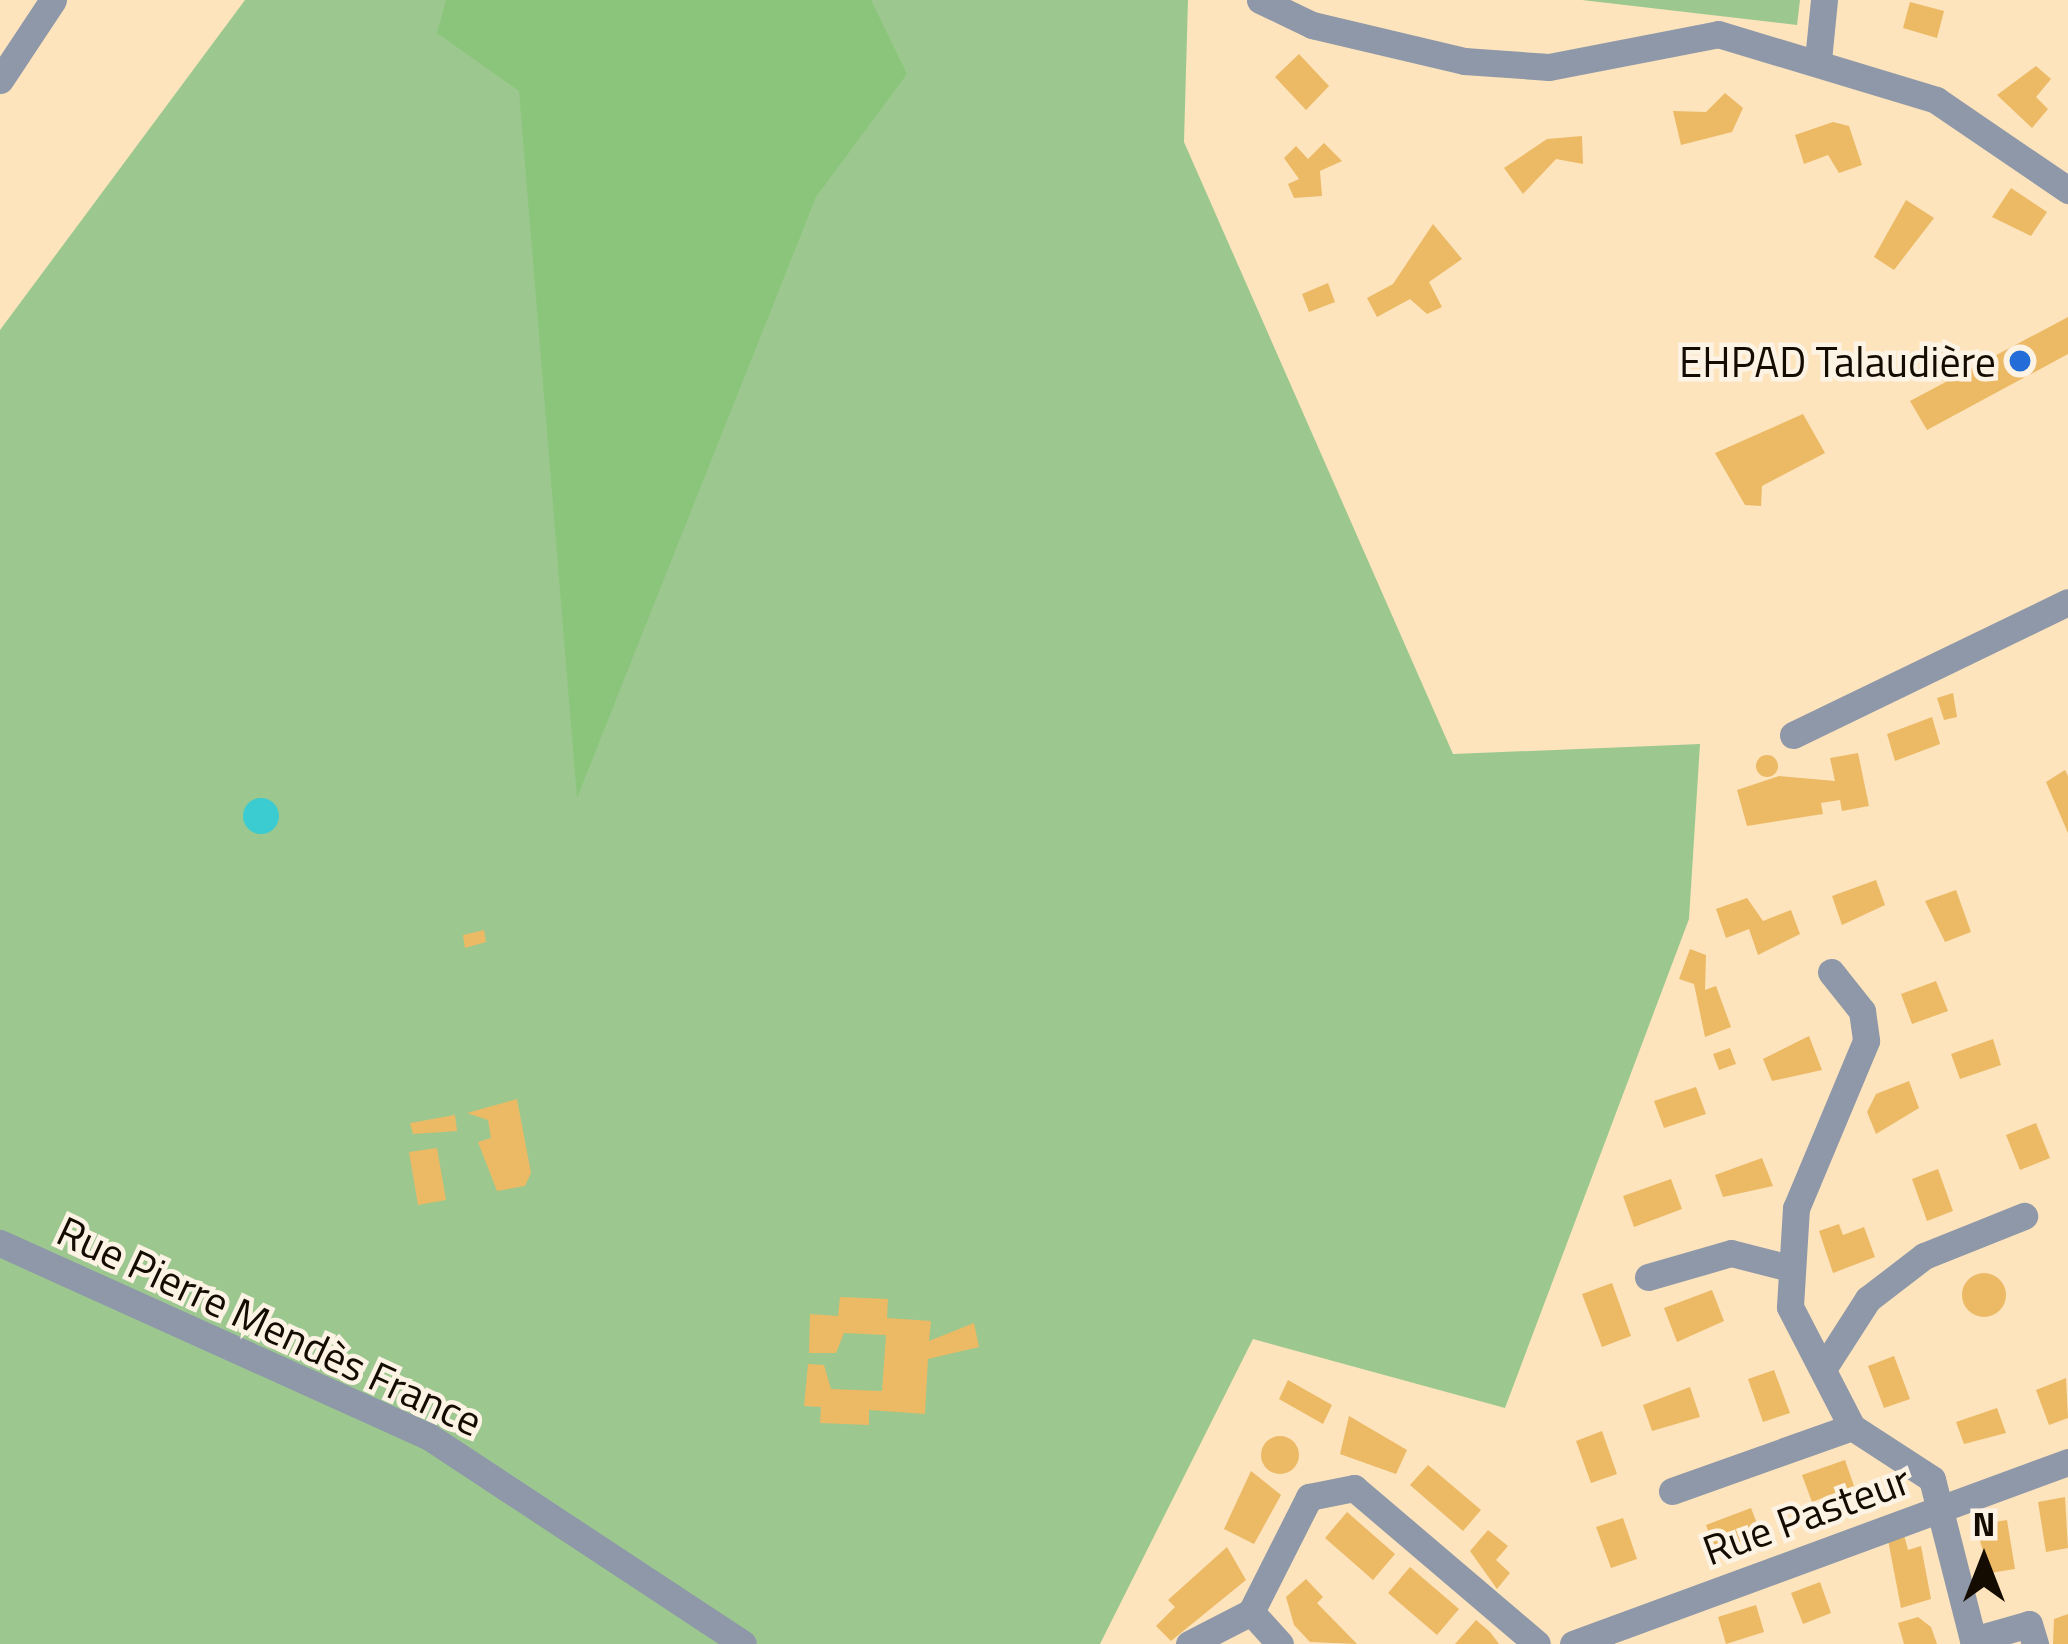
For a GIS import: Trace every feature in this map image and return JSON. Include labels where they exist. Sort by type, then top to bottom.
[{"type":"street","points":[[0,80],[53,0]]},
{"type":"street","points":[[1260,0],[1312,25],[1464,61],[1549,68],[1718,34],[1818,60],[1936,100],[2068,190]]},
{"type":"street","points":[[1818,60],[1824,0]]},
{"type":"street","points":[[1793,736],[2068,602]]},
{"type":"street","points":[[1831,972],[1862,1011],[1866,1041],[1816,1149],[1786,1267],[1790,1306],[1852,1427],[1916,1464],[1936,1510],[1974,1642],[2029,1624],[2035,1644]]},
{"type":"street","points":[[1823,1369],[1868,1299],[1924,1256],[2024,1216]]},
{"type":"street","name":"Rue Pierre Mendès France","points":[[0,1243],[428,1436],[743,1644]]},
{"type":"street","points":[[1648,1276],[1731,1253],[1786,1267]]},
{"type":"street","points":[[1672,1491],[1852,1427]]},
{"type":"street","name":"Rue Pasteur","points":[[1573,1644],[2068,1462]]},
{"type":"street","points":[[1189,1644],[1251,1612],[1309,1496],[1354,1488],[1537,1644]]},
{"type":"street","points":[[1251,1612],[1280,1644]]},
{"type":"green space","points":[[245,0],[1188,0],[1184,142],[1453,754],[1700,744],[1689,919],[1505,1408],[1253,1339],[1100,1644],[0,1644],[0,330]]},
{"type":"green space","points":[[446,0],[871,0],[907,74],[816,197],[577,798],[519,91],[437,33]]},
{"type":"green space","points":[[1582,0],[1800,0],[1797,25]]},
{"type":"water","points":[[261,798],[274,803],[279,816],[274,829],[261,834],[248,829],[243,816],[248,803]]},
{"type":"building","points":[[1910,2],[1944,11],[1937,38],[1903,28]]},
{"type":"building","points":[[1299,54],[1329,86],[1306,110],[1275,77]]},
{"type":"building","points":[[2036,66],[2051,79],[2036,97],[2048,109],[2032,128],[1997,95]]},
{"type":"building","points":[[1725,93],[1743,108],[1732,132],[1681,145],[1673,111],[1706,112]]},
{"type":"building","points":[[1833,122],[1849,126],[1862,165],[1839,173],[1828,155],[1804,164],[1795,135]]},
{"type":"building","points":[[1582,136],[1583,164],[1556,159],[1523,194],[1504,168],[1547,139]]},
{"type":"building","points":[[1324,143],[1342,161],[1320,171],[1322,196],[1294,198],[1288,184],[1299,179],[1284,158],[1296,146],[1308,159]]},
{"type":"building","points":[[2011,188],[2047,212],[2031,236],[1992,217]]},
{"type":"building","points":[[1906,200],[1934,218],[1894,270],[1874,257]]},
{"type":"building","points":[[1433,224],[1462,259],[1429,282],[1442,307],[1427,314],[1410,299],[1377,317],[1367,298],[1393,284]]},
{"type":"building","points":[[1328,283],[1335,302],[1309,312],[1302,294]]},
{"type":"building","points":[[2068,317],[2068,354],[1927,430],[1910,401]]},
{"type":"building","points":[[1803,414],[1825,453],[1762,486],[1761,506],[1745,505],[1715,453]]},
{"type":"building","points":[[1953,693],[1957,717],[1944,720],[1937,698]]},
{"type":"building","points":[[1932,717],[1940,744],[1895,761],[1887,734]]},
{"type":"building","points":[[1858,753],[1869,806],[1842,811],[1840,800],[1821,803],[1823,814],[1747,826],[1737,790],[1779,776],[1835,781],[1830,758]]},
{"type":"building","points":[[1767,755],[1778,766],[1767,777],[1756,766]]},
{"type":"building","points":[[2065,770],[2068,776],[2068,833],[2046,782]]},
{"type":"building","points":[[1876,880],[1885,905],[1842,925],[1832,896]]},
{"type":"building","points":[[1956,890],[1971,932],[1945,942],[1925,901]]},
{"type":"building","points":[[1747,898],[1763,921],[1791,910],[1800,934],[1758,955],[1749,929],[1726,938],[1716,909]]},
{"type":"building","points":[[484,930],[486,942],[465,948],[463,935]]},
{"type":"building","points":[[1690,949],[1706,955],[1705,990],[1716,986],[1731,1027],[1705,1037],[1694,984],[1679,979]]},
{"type":"building","points":[[1936,981],[1948,1011],[1912,1024],[1901,994]]},
{"type":"building","points":[[1809,1036],[1822,1070],[1772,1081],[1763,1059]]},
{"type":"building","points":[[1993,1039],[2001,1065],[1960,1079],[1951,1054]]},
{"type":"building","points":[[1730,1048],[1736,1064],[1719,1070],[1713,1054]]},
{"type":"building","points":[[1909,1081],[1919,1108],[1876,1134],[1867,1112],[1876,1094]]},
{"type":"building","points":[[1696,1087],[1706,1114],[1664,1128],[1654,1101]]},
{"type":"building","points":[[517,1099],[531,1173],[525,1186],[497,1191],[478,1142],[491,1138],[488,1120],[467,1113]]},
{"type":"building","points":[[455,1115],[457,1131],[413,1134],[410,1123]]},
{"type":"building","points":[[2036,1123],[2050,1158],[2020,1170],[2006,1135]]},
{"type":"building","points":[[437,1148],[446,1200],[418,1205],[409,1152]]},
{"type":"building","points":[[1762,1158],[1773,1186],[1723,1197],[1715,1175]]},
{"type":"building","points":[[1938,1169],[1953,1211],[1927,1221],[1912,1179]]},
{"type":"building","points":[[1671,1179],[1682,1209],[1634,1227],[1623,1196]]},
{"type":"building","points":[[1839,1224],[1843,1235],[1864,1227],[1875,1257],[1833,1273],[1819,1231]]},
{"type":"building","points":[[1984,1273],[1999,1280],[2006,1295],[1999,1310],[1984,1317],[1969,1310],[1962,1295],[1969,1280]]},
{"type":"building","points":[[1612,1283],[1631,1336],[1602,1347],[1582,1294]]},
{"type":"building","points":[[1712,1290],[1724,1321],[1677,1342],[1664,1308]]},
{"type":"building","points":[[840,1297],[888,1299],[887,1318],[931,1321],[929,1341],[974,1323],[979,1347],[928,1359],[925,1414],[869,1410],[869,1425],[820,1423],[821,1407],[804,1406],[808,1364],[824,1365],[831,1389],[882,1391],[886,1335],[844,1333],[836,1353],[809,1353],[810,1314],[838,1316]]},
{"type":"building","points":[[1894,1356],[1910,1399],[1884,1408],[1868,1366]]},
{"type":"building","points":[[1774,1370],[1790,1413],[1763,1422],[1748,1379]]},
{"type":"building","points":[[2066,1378],[2068,1418],[2049,1425],[2036,1390]]},
{"type":"building","points":[[1288,1380],[1332,1405],[1323,1424],[1279,1399]]},
{"type":"building","points":[[1690,1387],[1700,1417],[1652,1431],[1643,1405]]},
{"type":"building","points":[[1997,1408],[2006,1433],[1964,1444],[1956,1422]]},
{"type":"building","points":[[1349,1416],[1407,1450],[1396,1474],[1340,1454]]},
{"type":"building","points":[[1602,1431],[1617,1474],[1591,1483],[1576,1441]]},
{"type":"building","points":[[1280,1436],[1293,1442],[1299,1455],[1293,1468],[1280,1474],[1267,1468],[1261,1455],[1267,1442]]},
{"type":"building","points":[[1845,1460],[1854,1486],[1812,1502],[1802,1475]]},
{"type":"building","points":[[1428,1465],[1481,1510],[1463,1531],[1410,1485]]},
{"type":"building","points":[[1251,1471],[1281,1495],[1254,1544],[1224,1529]]},
{"type":"building","points":[[2065,1497],[2068,1548],[2046,1552],[2038,1502]]},
{"type":"building","points":[[1751,1508],[1761,1534],[1715,1551],[1706,1525]]},
{"type":"building","points":[[1347,1512],[1395,1554],[1373,1580],[1325,1538]]},
{"type":"building","points":[[1623,1518],[1637,1559],[1611,1568],[1596,1527]]},
{"type":"building","points":[[2007,1520],[2015,1569],[1990,1573],[1975,1525]]},
{"type":"building","points":[[1488,1530],[1508,1546],[1496,1560],[1510,1573],[1497,1589],[1470,1551]]},
{"type":"building","points":[[1904,1535],[1908,1550],[1921,1546],[1931,1599],[1901,1608],[1888,1540]]},
{"type":"building","points":[[1227,1547],[1246,1580],[1171,1641],[1156,1626],[1175,1607],[1168,1600]]},
{"type":"building","points":[[1410,1567],[1459,1609],[1437,1635],[1388,1593]]},
{"type":"building","points":[[1306,1579],[1323,1597],[1317,1603],[1357,1644],[1310,1642],[1294,1625],[1286,1597]]},
{"type":"building","points":[[1820,1582],[1831,1613],[1803,1624],[1791,1593]]},
{"type":"building","points":[[1756,1605],[1764,1632],[1726,1644],[1718,1617]]},
{"type":"building","points":[[2068,1614],[2068,1644],[2053,1644],[2054,1619]]},
{"type":"building","points":[[1918,1617],[1931,1627],[1937,1644],[1904,1644],[1898,1623]]},
{"type":"building","points":[[1476,1620],[1490,1632],[1499,1644],[1455,1644]]},
{"type":"place","name":"EHPAD Talaudière","points":[[2020,361]]}]
